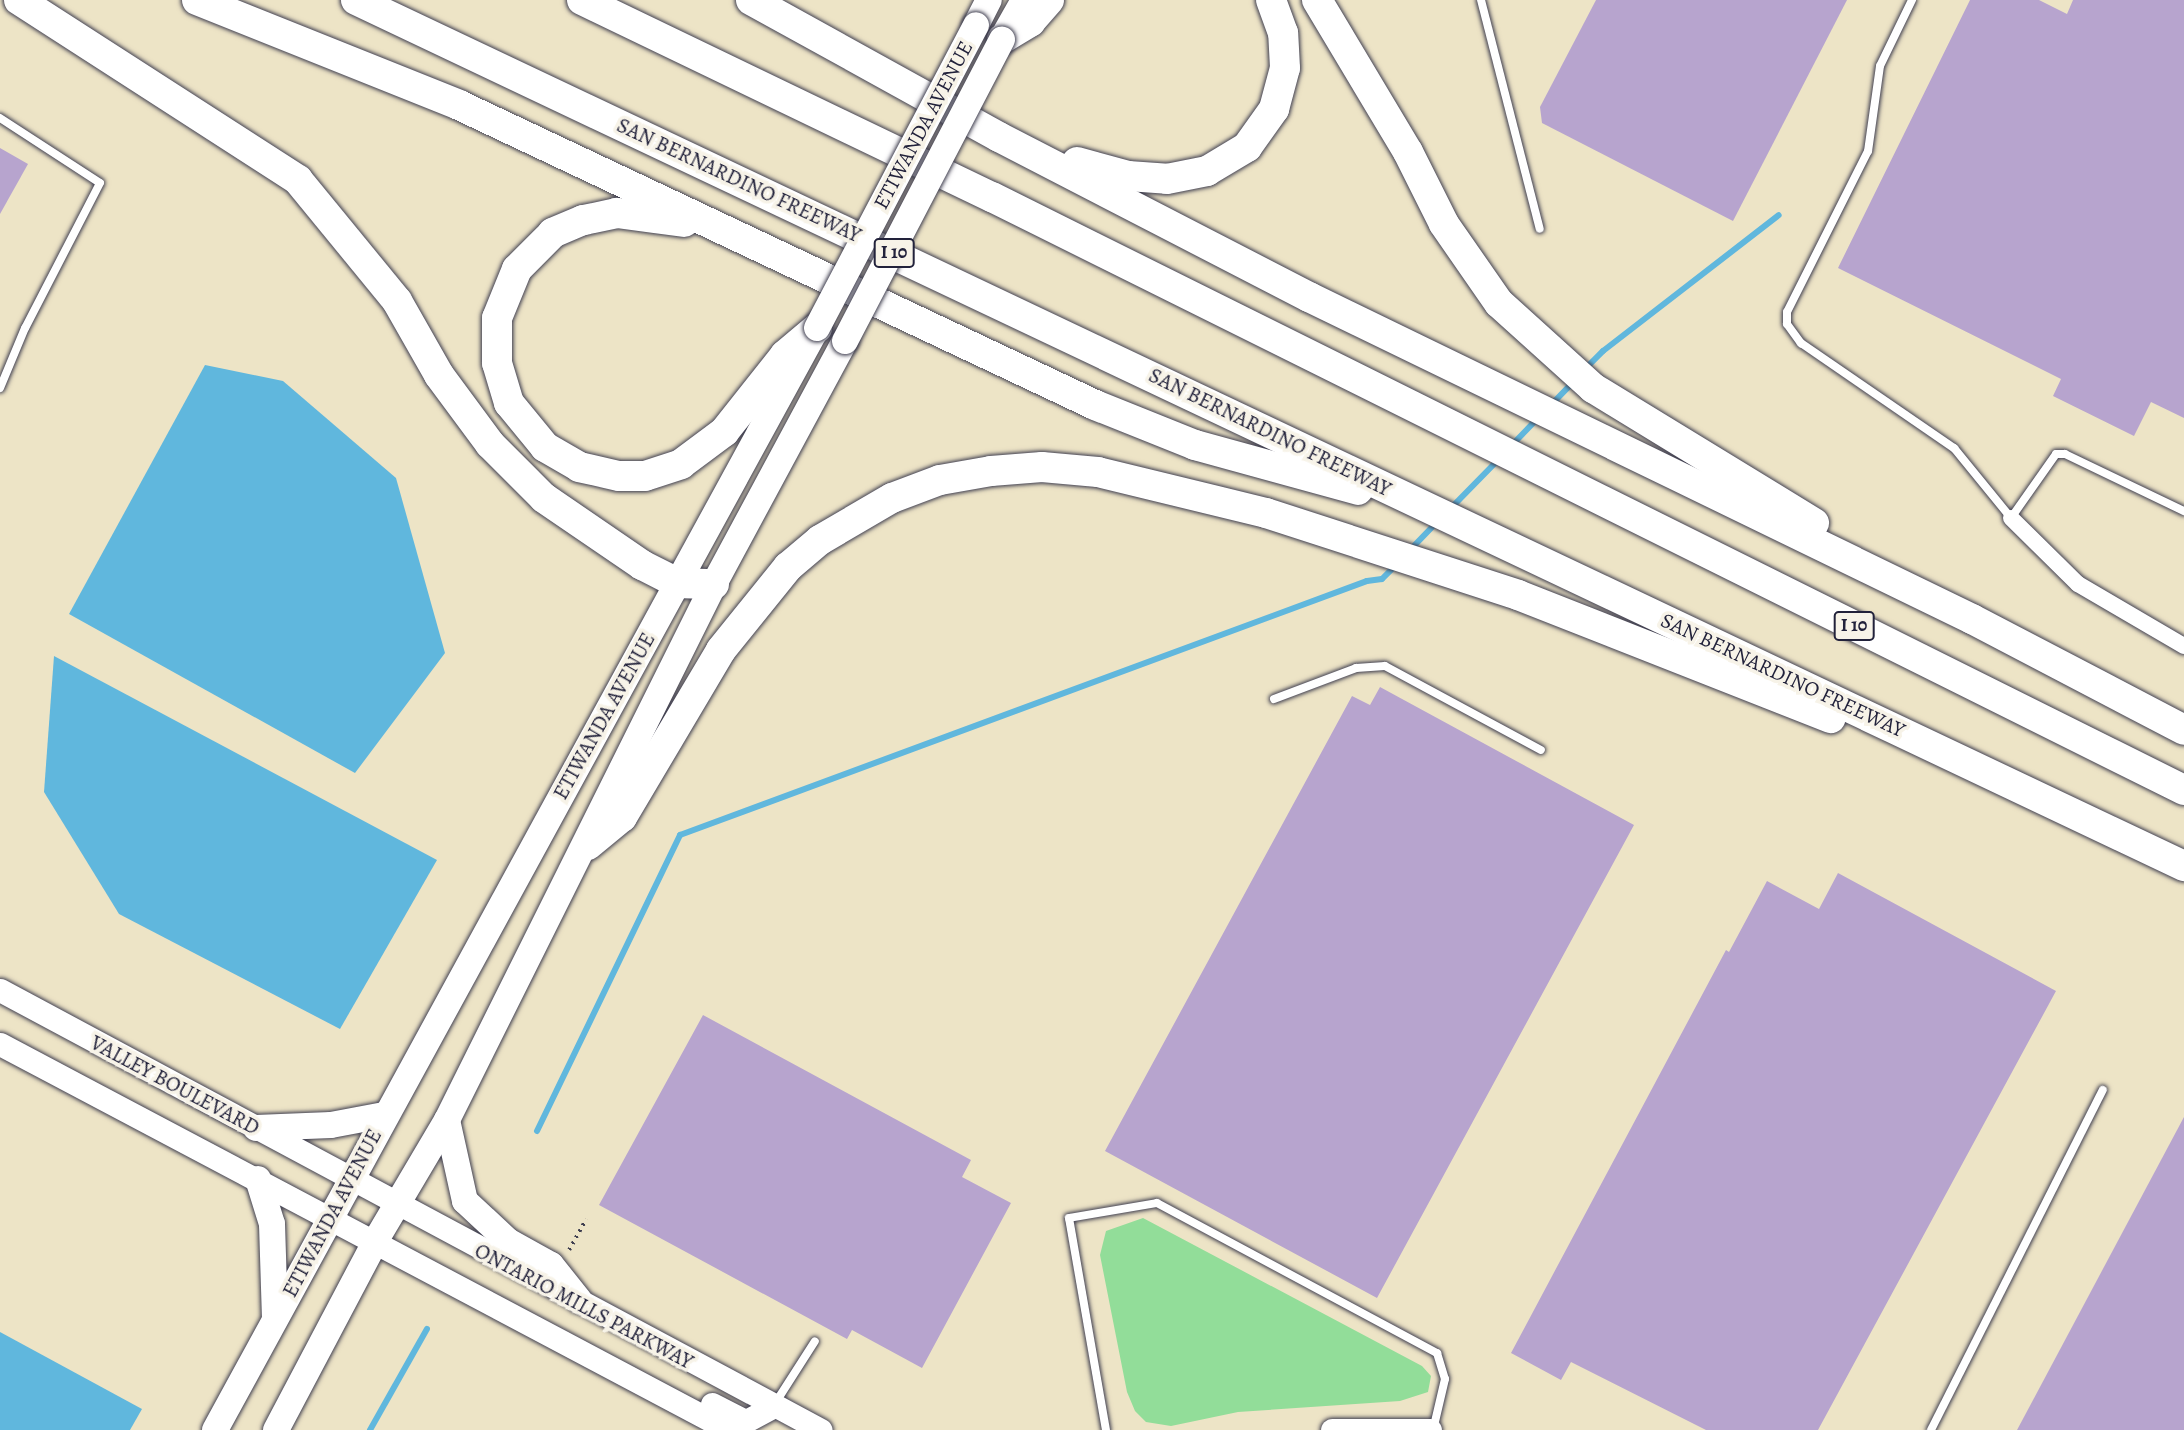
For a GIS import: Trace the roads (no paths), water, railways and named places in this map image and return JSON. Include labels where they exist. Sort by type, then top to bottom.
[{"type":"highway","points":[[19,0],[298,180],[397,301],[439,375],[515,472],[544,499],[627,555],[677,583],[714,584]]},
{"type":"highway","points":[[197,0],[459,105],[773,253],[954,342],[1195,445],[1430,510]]},
{"type":"highway","name":"SAN BERNARDINO FREEWAY","points":[[356,0],[1430,510],[2031,791],[2184,866]]},
{"type":"highway","name":"I 10","points":[[582,0],[1004,203],[2184,790]]},
{"type":"highway","points":[[751,0],[970,120],[1527,405],[1972,619],[2175,724]]},
{"type":"highway","points":[[1002,39],[1030,22],[1049,0]]},
{"type":"highway","points":[[970,120],[994,123],[1082,163],[1128,176],[1167,179],[1207,171],[1247,147],[1279,100],[1285,49],[1271,0]]},
{"type":"highway","points":[[1317,0],[1470,264],[1499,303],[1566,367],[1593,388],[1801,516],[2140,695],[2175,724]]},
{"type":"highway","points":[[773,253],[651,214],[617,213],[553,233],[517,269],[499,310],[497,363],[513,410],[536,439],[570,463],[619,476],[658,473],[699,454],[716,440],[785,355],[817,328]]},
{"type":"highway","points":[[588,845],[622,817],[721,650],[788,567],[856,516],[928,485],[992,471],[1042,467],[1098,472],[1266,513],[1428,564],[1809,709],[1977,779],[2031,791]]},
{"type":"main road","name":"ETIWANDA AVENUE","points":[[215,1430],[349,1179],[817,328],[989,0]]},
{"type":"main road","name":"ETIWANDA AVENUE","points":[[275,1430],[376,1240],[447,1120],[588,845],[714,584],[1024,0]]},
{"type":"main road","name":"VALLEY BOULEVARD","points":[[0,990],[349,1179]]},
{"type":"main road","points":[[0,1044],[330,1216]]},
{"type":"main road","points":[[256,1128],[331,1125],[384,1115]]},
{"type":"main road","points":[[447,1120],[465,1200],[508,1241],[551,1265],[579,1300]]},
{"type":"main road","points":[[258,1179],[272,1224],[275,1319]]},
{"type":"main road","name":"ONTARIO MILLS PARKWAY","points":[[349,1179],[579,1300],[772,1407],[821,1430]]},
{"type":"main road","name":"ONTARIO MILLS PARKWAY","points":[[330,1216],[616,1372],[729,1430]]},
{"type":"main road","points":[[616,1372],[646,1370],[746,1421],[772,1407]]},
{"type":"main road","points":[[1332,1430],[1431,1430]]},
{"type":"street","points":[[2011,518],[2078,584],[2184,646]]},
{"type":"lane","points":[[1480,0],[1540,229]]},
{"type":"lane","points":[[1913,0],[1880,66],[1868,151],[1787,312],[1787,324],[1801,343],[1954,448],[2011,518],[2056,454],[2065,454],[2184,511]]},
{"type":"lane","points":[[0,118],[100,183],[25,327],[0,388]]},
{"type":"lane","points":[[1274,699],[1356,668],[1385,666],[1541,750]]},
{"type":"lane","points":[[1931,1430],[2103,1090]]},
{"type":"lane","points":[[1106,1430],[1069,1218],[1157,1203],[1437,1353],[1445,1379],[1431,1430]]},
{"type":"lane","points":[[772,1407],[815,1341]]},
{"type":"water","points":[[205,365],[283,381],[396,478],[445,653],[355,773],[69,614]]},
{"type":"water","points":[[54,656],[437,860],[340,1029],[119,914],[44,792]]},
{"type":"water","points":[[0,1332],[142,1409],[130,1430],[0,1430]]},
{"type":"waterway","points":[[1584,370],[1603,351],[1779,215]]},
{"type":"waterway","points":[[1550,406],[1574,381]]},
{"type":"waterway","points":[[1511,446],[1538,418]]},
{"type":"waterway","points":[[1450,509],[1499,459]]},
{"type":"waterway","points":[[1409,551],[1438,521]]},
{"type":"waterway","points":[[537,1131],[680,835],[1367,581],[1382,579],[1397,564]]},
{"type":"waterway","points":[[370,1430],[427,1329]]}]
